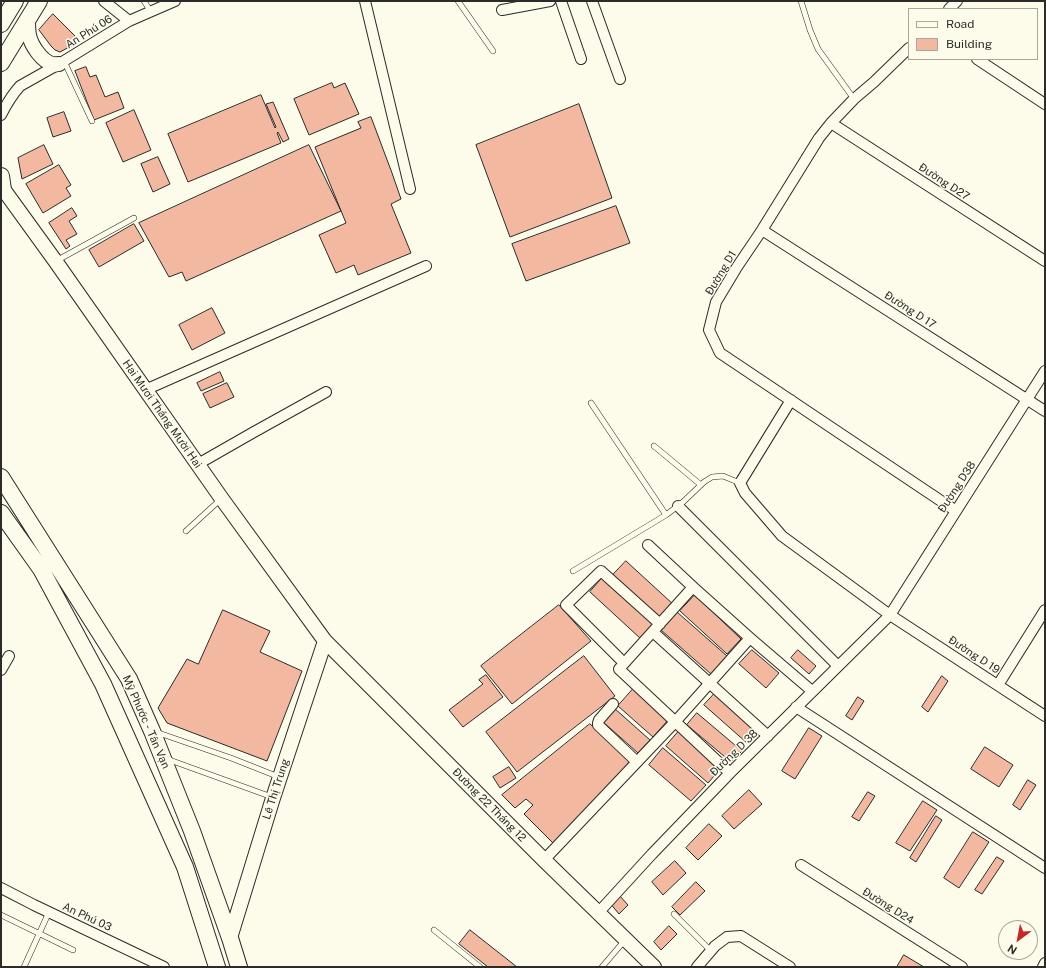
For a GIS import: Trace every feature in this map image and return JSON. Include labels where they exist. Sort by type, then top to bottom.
[{"type":"main road","points":[[1,24],[15,1]]},
{"type":"main road","points":[[2,64],[39,1]]},
{"type":"main road","points":[[28,19],[28,34],[38,54],[52,64],[62,62]]},
{"type":"main road","name":"Hai Mươi Tháng Mười Hai","points":[[2,185],[145,390],[324,641]]},
{"type":"main road","name":"Mỹ Phước - Tân Vạn","points":[[1,477],[128,679],[152,731],[192,831],[239,967]]},
{"type":"main road","points":[[1,513],[41,569],[103,684],[185,867],[217,967]]},
{"type":"main road","name":"Lê Thị Trung","points":[[230,938],[273,798],[324,641]]},
{"type":"main road","name":"Đường 22 Tháng 12","points":[[324,641],[654,967]]},
{"type":"main road","points":[[220,967],[230,938]]},
{"type":"street","points":[[104,1],[130,21]]},
{"type":"street","name":"An Phú 06","points":[[1,116],[8,101],[20,86],[130,21],[175,1]]},
{"type":"street","points":[[365,1],[410,190]]},
{"type":"street","points":[[502,10],[550,1]]},
{"type":"street","points":[[561,1],[581,59]]},
{"type":"street","points":[[592,1],[620,79]]},
{"type":"street","name":"Đường D1","points":[[908,49],[854,99],[819,138],[716,302],[709,330],[720,353],[956,511]]},
{"type":"street","points":[[979,60],[1045,104]]},
{"type":"street","name":"Đường D27","points":[[831,123],[1045,261]]},
{"type":"street","name":"Đường D 17","points":[[762,230],[1045,411]]},
{"type":"street","points":[[145,390],[426,266]]},
{"type":"street","name":"Đường D38","points":[[890,615],[1045,371]]},
{"type":"street","points":[[198,464],[326,392]]},
{"type":"street","points":[[740,483],[792,400]]},
{"type":"street","name":"Đường D 19","points":[[740,483],[745,493],[782,536],[890,615],[1045,716]]},
{"type":"street","points":[[678,506],[838,666]]},
{"type":"street","points":[[648,545],[750,638],[812,691]]},
{"type":"street","points":[[624,663],[566,605],[601,571],[709,682],[768,736]]},
{"type":"street","points":[[693,587],[619,669],[730,773]]},
{"type":"street","points":[[998,685],[1045,610]]},
{"type":"street","name":"Đường D 38","points":[[598,913],[730,773],[890,615]]},
{"type":"street","points":[[544,860],[675,722],[709,682],[750,638]]},
{"type":"street","points":[[1,670],[9,656]]},
{"type":"street","points":[[613,704],[599,720],[598,725],[636,762]]},
{"type":"street","points":[[796,707],[1045,868]]},
{"type":"street","name":"Đường D24","points":[[801,865],[962,967]]},
{"type":"street","name":"An Phú 03","points":[[1,888],[164,967]]},
{"type":"street","points":[[697,967],[715,946],[727,937],[741,936],[790,967]]},
{"type":"street","points":[[1043,967],[1045,963]]},
{"type":"lane","points":[[144,1],[151,12]]},
{"type":"lane","points":[[458,1],[494,51]]},
{"type":"lane","points":[[801,1],[818,49],[854,99]]},
{"type":"lane","points":[[62,62],[92,121]]},
{"type":"lane","points":[[56,262],[134,218]]},
{"type":"lane","points":[[591,403],[666,515]]},
{"type":"lane","points":[[654,446],[701,485]]},
{"type":"lane","points":[[573,571],[666,515],[712,477],[723,476],[740,483]]},
{"type":"lane","points":[[186,531],[222,498]]},
{"type":"lane","points":[[152,731],[231,758],[280,777]]},
{"type":"lane","points":[[163,758],[273,798]]},
{"type":"lane","points":[[24,967],[49,912]]},
{"type":"lane","points":[[674,914],[711,951]]},
{"type":"lane","points":[[1,915],[73,950]]},
{"type":"lane","points":[[434,930],[480,967]]},
{"type":"lane","points":[[602,967],[625,939]]},
{"type":"building","points":[[53,14],[80,41],[60,52],[51,46],[39,30]]},
{"type":"building","points":[[86,67],[90,77],[96,75],[105,97],[118,92],[124,108],[94,120],[75,71]]},
{"type":"building","points":[[332,83],[334,88],[345,83],[359,114],[309,135],[294,99]]},
{"type":"building","points":[[261,95],[275,128],[276,127],[266,104],[273,102],[289,139],[283,142],[278,132],[277,133],[281,143],[188,182],[168,134]]},
{"type":"building","points":[[579,104],[612,198],[510,237],[476,145]]},
{"type":"building","points":[[134,110],[151,150],[123,162],[106,123]]},
{"type":"building","points":[[64,112],[71,131],[53,137],[47,118]]},
{"type":"building","points":[[371,117],[401,199],[391,204],[411,253],[358,275],[354,265],[336,273],[319,235],[346,223],[315,147],[361,128],[358,122]]},
{"type":"building","points":[[44,145],[53,164],[22,179],[18,158]]},
{"type":"building","points":[[309,145],[341,211],[186,281],[182,272],[169,277],[139,223]]},
{"type":"building","points":[[158,157],[170,184],[153,192],[141,164]]},
{"type":"building","points":[[59,165],[71,185],[66,188],[71,196],[43,213],[26,184]]},
{"type":"building","points":[[616,206],[630,243],[526,281],[512,244]]},
{"type":"building","points":[[72,208],[77,216],[69,221],[77,234],[66,240],[70,246],[66,249],[49,223]]},
{"type":"building","points":[[134,224],[144,241],[99,267],[89,250]]},
{"type":"building","points":[[212,308],[225,333],[192,350],[179,325]]},
{"type":"building","points":[[220,372],[224,381],[201,391],[197,383]]},
{"type":"building","points":[[227,383],[234,397],[210,408],[203,394]]},
{"type":"building","points":[[626,561],[674,605],[659,621],[611,577]]},
{"type":"building","points":[[604,576],[655,622],[641,639],[590,592]]},
{"type":"building","points":[[695,595],[741,639],[727,654],[680,611]]},
{"type":"building","points":[[559,605],[591,641],[512,704],[481,666]]},
{"type":"building","points":[[223,610],[270,631],[260,652],[302,671],[267,761],[167,723],[158,708],[187,659],[198,664]]},
{"type":"building","points":[[677,612],[727,656],[711,674],[661,630]]},
{"type":"building","points":[[752,650],[779,673],[766,688],[739,664]]},
{"type":"building","points":[[798,650],[816,666],[809,674],[791,658]]},
{"type":"building","points":[[584,656],[615,696],[517,772],[486,732]]},
{"type":"building","points":[[486,675],[503,697],[463,727],[449,710],[483,684],[479,680]]},
{"type":"building","points":[[942,676],[948,681],[928,712],[922,707]]},
{"type":"building","points":[[634,688],[669,719],[653,737],[618,706]]},
{"type":"building","points":[[717,691],[759,730],[747,743],[704,705]]},
{"type":"building","points":[[858,697],[864,701],[852,720],[846,716]]},
{"type":"building","points":[[614,708],[650,740],[638,753],[602,721]]},
{"type":"building","points":[[697,713],[742,751],[731,762],[687,725]]},
{"type":"building","points":[[590,724],[631,760],[556,846],[524,814],[533,805],[526,799],[515,808],[502,795]]},
{"type":"building","points":[[809,728],[822,736],[795,779],[782,771]]},
{"type":"building","points":[[679,731],[721,768],[708,783],[666,746]]},
{"type":"building","points":[[985,747],[1013,765],[999,787],[971,769]]},
{"type":"building","points":[[663,748],[706,785],[691,801],[649,765]]},
{"type":"building","points":[[509,767],[516,778],[500,788],[493,777]]},
{"type":"building","points":[[1028,780],[1036,785],[1020,810],[1013,805]]},
{"type":"building","points":[[749,790],[762,804],[734,829],[722,816]]},
{"type":"building","points":[[868,792],[875,796],[859,821],[852,817]]},
{"type":"building","points":[[923,801],[937,810],[910,851],[896,843]]},
{"type":"building","points":[[936,816],[942,820],[916,862],[910,858]]},
{"type":"building","points":[[709,824],[722,836],[698,860],[686,848]]},
{"type":"building","points":[[973,832],[989,842],[959,888],[944,878]]},
{"type":"building","points":[[997,857],[1004,861],[982,894],[975,890]]},
{"type":"building","points":[[675,861],[686,873],[663,895],[652,882]]},
{"type":"building","points":[[696,882],[705,891],[680,915],[672,907]]},
{"type":"building","points":[[619,895],[628,905],[619,914],[610,903]]},
{"type":"building","points":[[669,926],[677,934],[661,950],[654,942]]},
{"type":"building","points":[[470,930],[517,967],[488,967],[459,944]]},
{"type":"building","points":[[904,955],[924,967],[897,967]]}]
